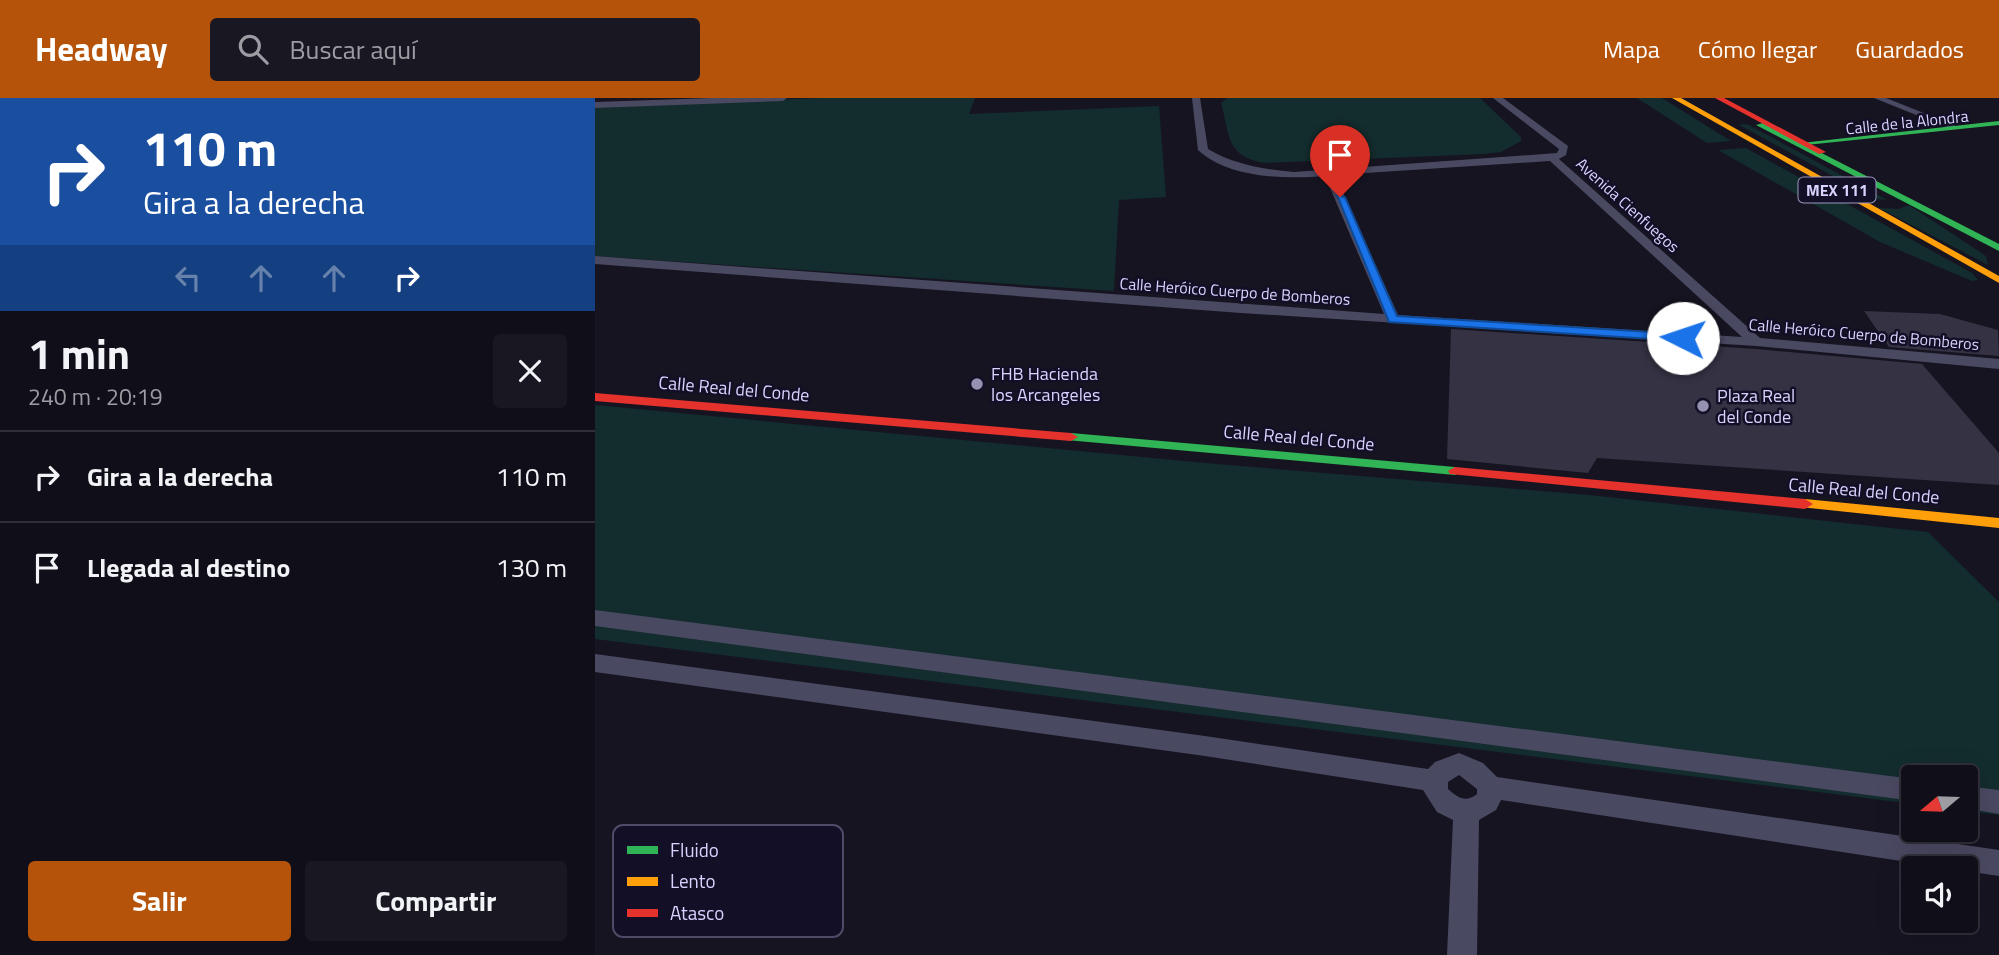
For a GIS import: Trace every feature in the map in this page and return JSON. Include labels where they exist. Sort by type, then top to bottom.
[{"type":"street","points":[[595,103],[783,98]]},
{"type":"street","points":[[1196,98],[1203,150],[1219,161],[1256,172],[1294,175],[1552,158]]},
{"type":"street","name":"Avenida Cienfuegos","points":[[1497,98],[1564,148],[1561,155],[1552,158],[1756,342]]},
{"type":"street","name":"MEX 111","points":[[1676,98],[1730,131],[1997,279]]},
{"type":"street","name":"MEX 111","points":[[1708,98],[1999,248]]},
{"type":"street","points":[[1719,98],[1812,146],[1879,185]]},
{"type":"street","points":[[1878,98],[1941,131]]},
{"type":"street","points":[[1730,131],[1729,123],[1734,121],[1762,126]]},
{"type":"street","name":"Calle de la Alondra","points":[[1812,146],[1999,123]]},
{"type":"street","name":"Calle de la Alondra","points":[[1941,131],[1999,129]]},
{"type":"street","points":[[1329,173],[1393,319]]},
{"type":"street","points":[[1854,200],[1897,207],[1904,205],[1905,199]]},
{"type":"street","points":[[1953,223],[1988,254],[1997,279]]},
{"type":"street","points":[[1982,239],[1999,237]]},
{"type":"street","name":"Calle Heróico Cuerpo de Bomberos","points":[[595,260],[1393,319],[1756,342],[1999,363]]},
{"type":"street","name":"Calle Real del Conde","points":[[595,397],[1308,457],[1999,523]]},
{"type":"street","points":[[595,618],[1901,788]]},
{"type":"street","points":[[595,663],[1205,746],[1434,781]]},
{"type":"street","points":[[1459,764],[1473,767],[1484,775],[1489,787],[1488,799],[1480,808],[1466,812],[1452,808],[1441,799],[1434,781],[1446,767],[1459,764]]},
{"type":"street","points":[[1489,787],[1999,863]]},
{"type":"street","points":[[1978,799],[1999,802]]},
{"type":"street","points":[[1462,955],[1466,812]]},
{"type":"green space","points":[[820,98],[975,98],[969,114],[1159,106],[1166,197],[1119,200],[1114,291],[595,256],[595,107]]},
{"type":"green space","points":[[1227,98],[1480,98],[1521,137],[1521,141],[1501,152],[1484,154],[1265,163],[1243,156],[1236,150],[1229,135],[1221,103]]},
{"type":"green space","points":[[1637,98],[1662,98],[1731,141],[1707,143]]},
{"type":"green space","points":[[1743,124],[1887,200],[1875,199],[1739,125]]},
{"type":"green space","points":[[1746,148],[1972,273],[1978,280],[1972,281],[1880,242],[1718,150]]},
{"type":"green space","points":[[1909,205],[1986,256],[1988,265],[1879,208],[1898,209]]},
{"type":"green space","points":[[595,405],[1205,463],[1589,495],[1928,532],[1999,602],[1999,815],[1978,813],[1978,765],[1901,765],[1901,802],[595,639]]},
{"type":"building","points":[[1864,311],[1940,314],[1998,330],[1999,356],[1889,347]]},
{"type":"building","name":"Plaza Real del Conde","points":[[1451,329],[1756,349],[1922,364],[1999,453],[1999,485],[1597,458],[1588,473],[1447,459]]},
{"type":"traffic: fast","points":[[1805,143],[1999,123]]},
{"type":"traffic: fast","points":[[1760,125],[1999,248]]},
{"type":"traffic: fast","points":[[1071,437],[1455,471]]},
{"type":"traffic: slow","points":[[1676,98],[1999,280]]},
{"type":"traffic: slow","points":[[1805,504],[1999,523]]},
{"type":"traffic: jam","points":[[1719,98],[1822,152]]},
{"type":"traffic: jam","points":[[595,397],[1071,437]]},
{"type":"traffic: jam","points":[[1455,471],[1805,504]]},
{"type":"place","name":"FHB Hacienda los Arcangeles","points":[[977,384]]},
{"type":"place","name":"Plaza Real del Conde","points":[[1703,406]]},
{"type":"route","points":[[1340,197],[1393,319],[1683,338]]}]
